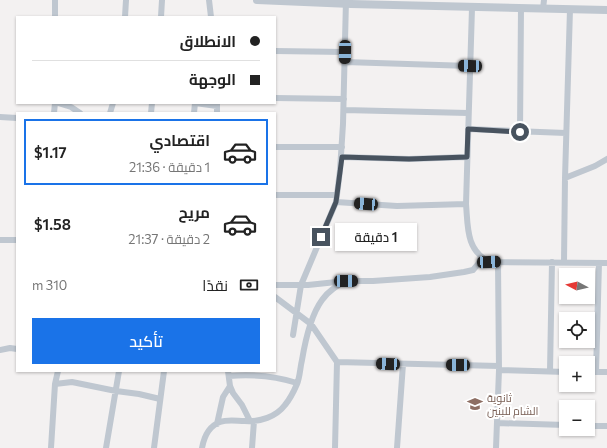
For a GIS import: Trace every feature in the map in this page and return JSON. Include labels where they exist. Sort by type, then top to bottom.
[{"type":"street","points":[[55,0],[55,16]]},
{"type":"street","points":[[125,16],[126,0]]},
{"type":"street","points":[[160,16],[162,0]]},
{"type":"street","points":[[210,0],[211,16]]},
{"type":"street","points":[[257,0],[443,3],[470,5],[505,4],[521,8],[607,10]]},
{"type":"street","points":[[543,9],[544,0]]},
{"type":"street","points":[[293,335],[301,285],[336,198],[342,157],[345,2]]},
{"type":"street","points":[[470,5],[470,66],[466,204],[468,235],[473,248],[481,257],[489,262],[607,263]]},
{"type":"street","points":[[520,132],[521,8]]},
{"type":"street","points":[[564,262],[564,178],[570,10]]},
{"type":"street","points":[[276,51],[345,52]]},
{"type":"street","points":[[345,62],[470,66]]},
{"type":"street","points":[[276,98],[344,99]]},
{"type":"street","points":[[61,104],[71,107],[78,112]]},
{"type":"street","points":[[200,104],[217,107]]},
{"type":"street","points":[[344,110],[468,113]]},
{"type":"street","points":[[0,117],[16,118]]},
{"type":"street","points":[[468,129],[566,133]]},
{"type":"street","points":[[276,146],[342,147]]},
{"type":"street","points":[[342,157],[409,159],[467,157]]},
{"type":"street","points":[[564,178],[595,166],[607,159]]},
{"type":"street","points":[[276,195],[336,198],[397,206],[466,204]]},
{"type":"street","points":[[0,240],[16,240]]},
{"type":"street","points":[[276,285],[301,285],[346,281],[373,281],[430,277],[473,270],[479,263],[481,257]]},
{"type":"street","points":[[496,448],[499,368],[498,262]]},
{"type":"street","points":[[550,371],[552,262]]},
{"type":"street","points":[[599,263],[596,372],[607,372]]},
{"type":"street","points":[[202,448],[204,439],[208,432],[220,422],[234,420],[252,421],[273,416],[280,412],[288,402],[298,383],[311,324],[322,299],[332,289],[346,281]]},
{"type":"street","points":[[276,298],[311,324],[337,362],[335,448]]},
{"type":"street","points":[[1,348],[16,349]]},
{"type":"street","points":[[337,362],[559,372]]},
{"type":"street","points":[[397,448],[403,364]]},
{"type":"street","points":[[51,448],[55,384],[54,372]]},
{"type":"street","points":[[55,384],[58,372]]},
{"type":"street","points":[[106,448],[119,372]]},
{"type":"street","points":[[154,448],[164,372]]},
{"type":"street","points":[[252,448],[252,421],[235,397],[230,386],[228,374],[271,376],[298,383]]},
{"type":"street","points":[[55,384],[72,382],[160,399]]},
{"type":"street","points":[[217,424],[223,397],[230,386]]},
{"type":"street","points":[[497,423],[559,425]]},
{"type":"street","points":[[595,426],[607,426]]},
{"type":"place","name":"ثانوية الشام للبنين","points":[[475,404]]},
{"type":"route","points":[[321,237],[336,202],[342,157],[409,159],[467,157],[468,129],[520,132]]}]
